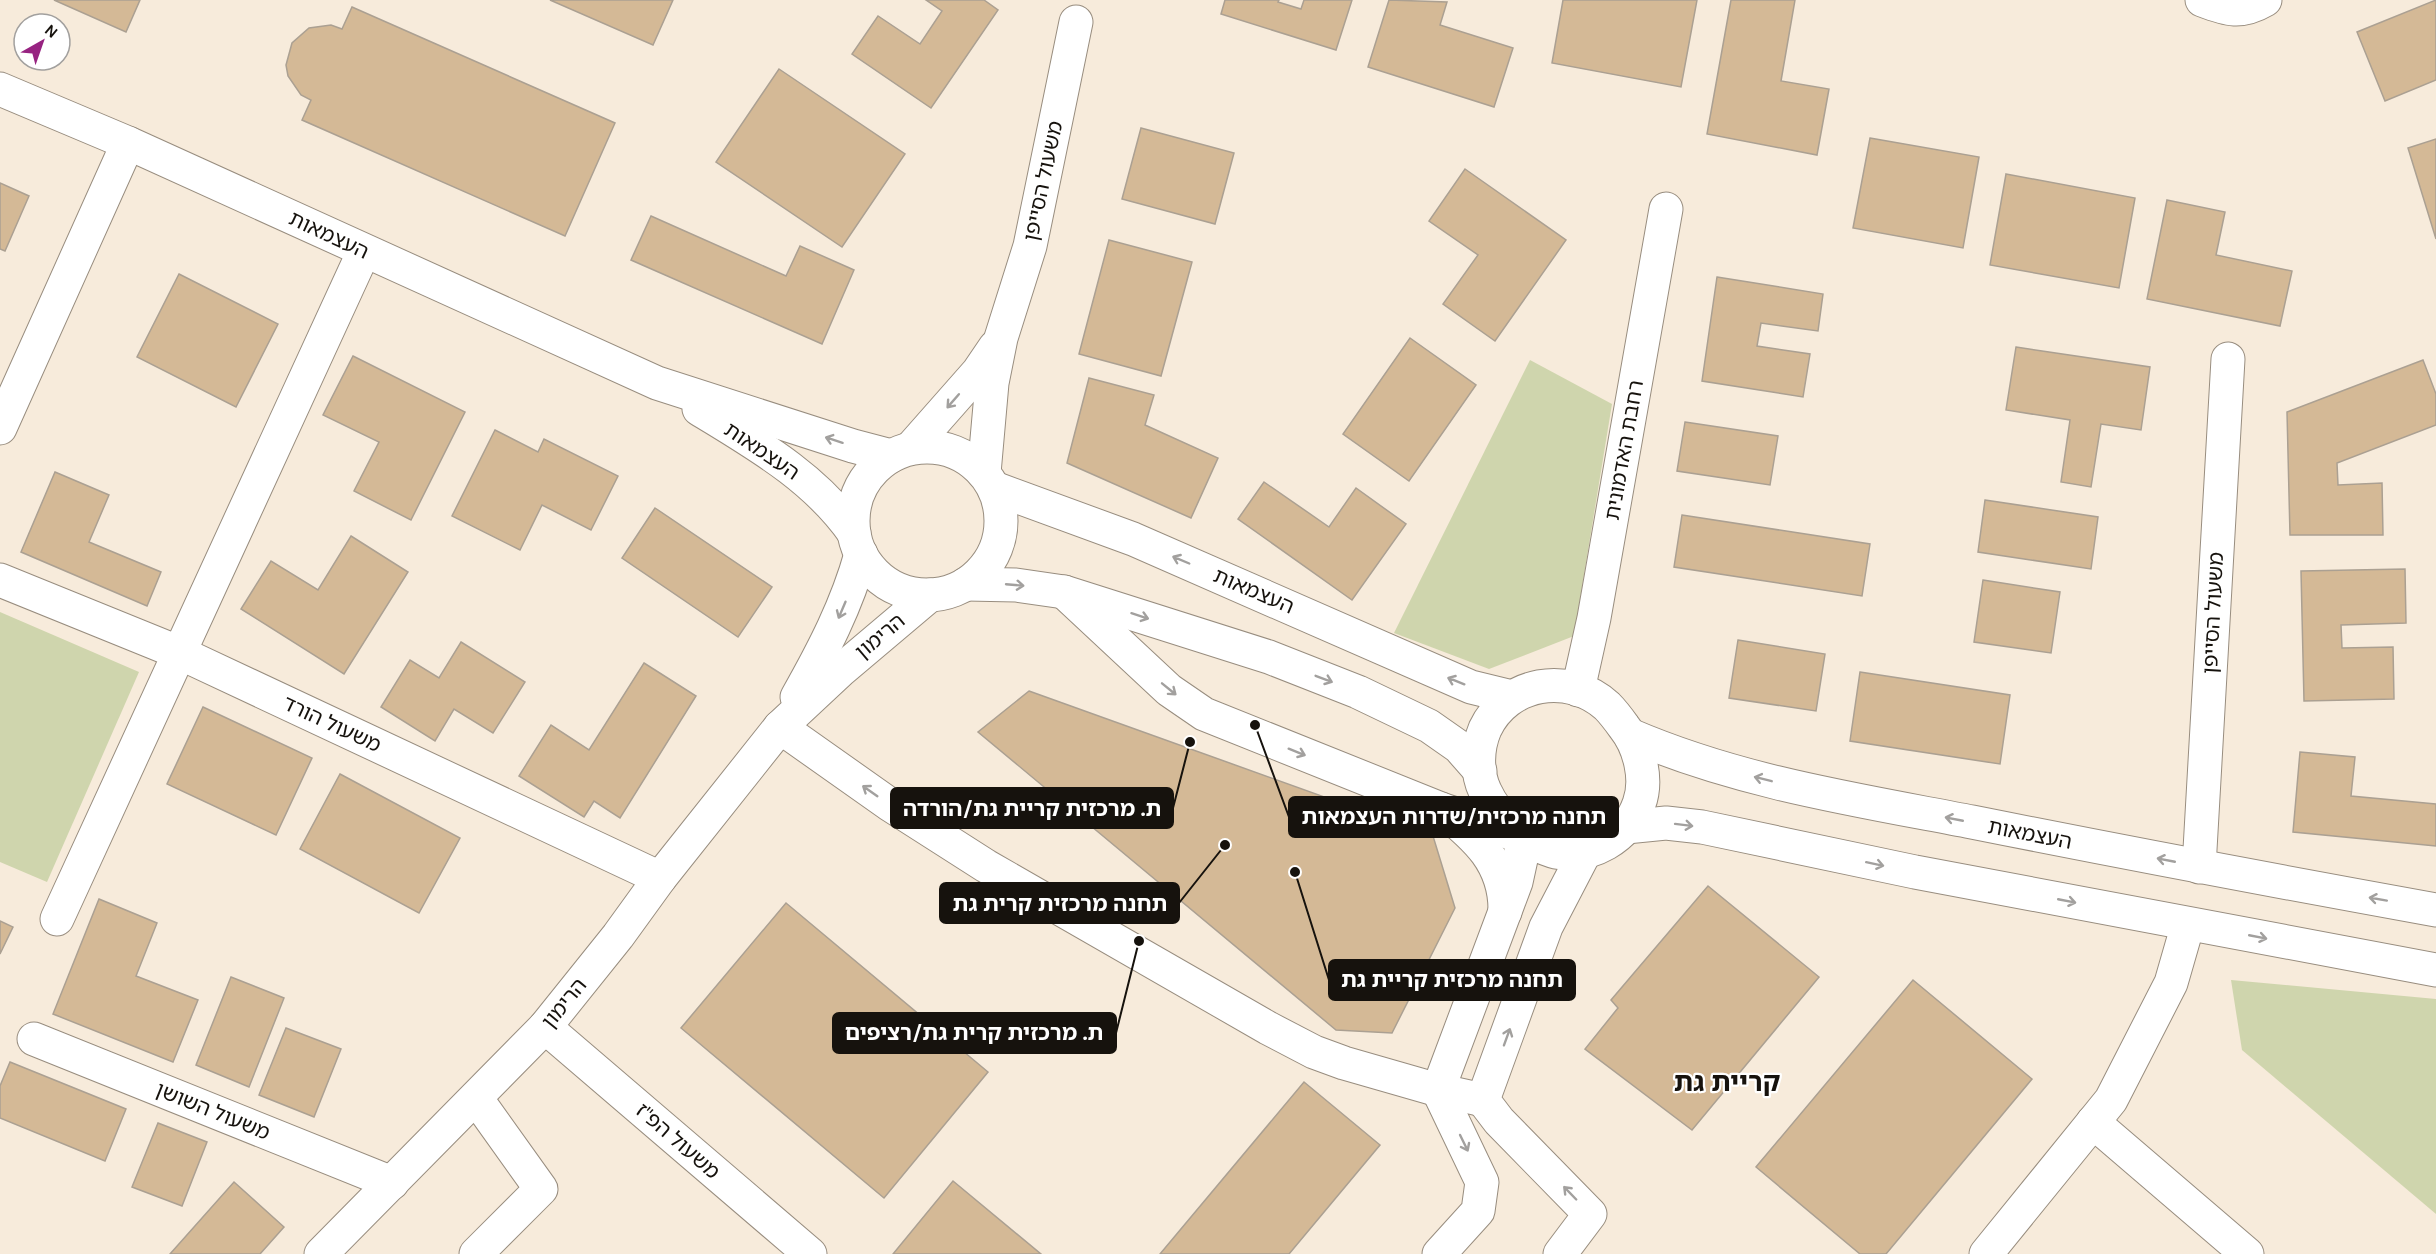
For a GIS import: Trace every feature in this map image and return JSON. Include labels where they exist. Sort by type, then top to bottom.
[{"type":"street","points":[[2202,0],[2223,8],[2244,10],[2265,0]]},
{"type":"street","name":"משעול הסייפן","points":[[989,481],[992,382],[1001,338],[1030,246],[1076,22]]},
{"type":"street","name":"העצמאות","points":[[0,89],[128,143],[657,383],[853,446],[901,452]]},
{"type":"street","points":[[0,428],[128,143]]},
{"type":"street","name":"רחבת האדמונית","points":[[1578,690],[1594,618],[1666,209]]},
{"type":"street","points":[[57,919],[364,251]]},
{"type":"street","name":"משעול הסייפן","points":[[901,452],[978,372],[1001,338]]},
{"type":"street","name":"משעול הסייפן","points":[[2199,867],[2228,359]]},
{"type":"street","name":"העצמאות","points":[[657,383],[767,451],[820,492],[841,515],[857,543]]},
{"type":"street","points":[[931,447],[951,451],[969,460],[989,481],[1000,509],[1000,531],[994,552],[983,570],[966,584],[948,592],[930,595],[909,593],[889,585],[873,571],[857,543],[853,510],[860,488],[873,470],[901,452],[931,447]]},
{"type":"street","name":"העצמאות","points":[[989,481],[1283,603],[1460,682],[1512,697]]},
{"type":"street","name":"הרימון","points":[[780,727],[835,626],[851,588],[857,543]]},
{"type":"street","name":"משעול הורד","points":[[0,580],[180,653],[660,878]]},
{"type":"street","points":[[966,584],[1016,585],[1064,592],[1269,657],[1358,692],[1429,726],[1459,747],[1480,771]]},
{"type":"street","points":[[1064,592],[1169,690],[1204,714],[1441,809],[1521,837],[1540,847],[1557,852],[1585,852],[1607,843],[1626,827],[1637,809],[1643,785],[1637,751],[1630,735],[1606,706],[1578,690],[1559,685],[1527,688],[1512,697],[1500,706],[1480,740],[1480,771],[1484,790],[1500,816],[1521,837],[1521,859],[1504,916],[1438,1090],[1482,1182],[1478,1211],[1439,1254]]},
{"type":"street","name":"הרימון","points":[[321,1254],[545,1027],[780,727],[848,663],[930,595]]},
{"type":"street","points":[[780,727],[936,835],[1144,957],[1314,1052],[1438,1090],[1483,1100],[1499,1121],[1590,1214],[1560,1254]]},
{"type":"street","name":"העצמאות","points":[[1630,735],[1714,767],[1818,792],[2199,867],[2436,910]]},
{"type":"street","points":[[1441,809],[1465,828],[1489,852],[1499,875],[1505,898],[1504,916]]},
{"type":"street","points":[[1626,827],[1666,823],[1702,827],[1915,872],[2436,970]]},
{"type":"street","points":[[1483,1100],[1546,927],[1585,852]]},
{"type":"street","points":[[1986,1254],[2111,1100],[2172,984],[2188,924]]},
{"type":"street","name":"משעול הפ\"ז","points":[[545,1027],[810,1254]]},
{"type":"street","name":"משעול השושן","points":[[34,1039],[392,1183]]},
{"type":"street","points":[[476,1098],[541,1189],[476,1254]]},
{"type":"street","points":[[2093,1122],[2247,1254]]},
{"type":"green space","points":[[1530,360],[1612,404],[1574,636],[1489,669],[1394,633]]},
{"type":"green space","points":[[0,612],[139,672],[47,882],[0,862]]},
{"type":"green space","points":[[2231,980],[2436,999],[2436,1214],[2242,1050]]},
{"type":"building","points":[[54,0],[140,0],[126,32]]},
{"type":"building","points":[[550,0],[673,0],[653,45]]},
{"type":"building","points":[[926,0],[984,0],[998,10],[931,108],[852,54],[878,16],[920,44],[942,11]]},
{"type":"building","points":[[1225,0],[1279,0],[1278,2],[1301,9],[1304,0],[1352,0],[1336,50],[1221,14]]},
{"type":"building","points":[[1389,0],[1447,2],[1440,25],[1513,48],[1494,107],[1368,67]]},
{"type":"building","points":[[1563,0],[1697,0],[1681,87],[1552,63]]},
{"type":"building","points":[[1731,0],[1795,0],[1781,81],[1829,89],[1817,155],[1707,134]]},
{"type":"building","points":[[2436,0],[2436,80],[2385,101],[2357,32]]},
{"type":"building","points":[[352,7],[615,123],[565,236],[302,120],[311,100],[301,95],[288,76],[286,65],[292,43],[309,28],[331,25],[342,29]]},
{"type":"building","points":[[779,69],[905,154],[842,247],[716,162]]},
{"type":"building","points":[[1141,128],[1234,153],[1215,224],[1122,199]]},
{"type":"building","points":[[1870,138],[1979,157],[1963,248],[1853,228]]},
{"type":"building","points":[[2436,139],[2436,239],[2408,148]]},
{"type":"building","points":[[1465,169],[1566,240],[1495,341],[1443,304],[1478,255],[1429,221]]},
{"type":"building","points":[[2006,174],[2135,198],[2119,288],[1990,265]]},
{"type":"building","points":[[0,183],[29,196],[5,251],[0,249]]},
{"type":"building","points":[[2167,200],[2225,212],[2216,255],[2292,271],[2280,326],[2147,299]]},
{"type":"building","points":[[651,216],[786,276],[800,246],[854,270],[822,344],[631,260]]},
{"type":"building","points":[[1109,240],[1192,262],[1161,376],[1079,354]]},
{"type":"building","points":[[179,274],[278,324],[236,407],[137,357]]},
{"type":"building","points":[[1717,277],[1823,294],[1818,331],[1761,323],[1757,346],[1810,354],[1803,397],[1702,381]]},
{"type":"building","points":[[1410,338],[1476,385],[1409,481],[1343,434]]},
{"type":"building","points":[[2016,347],[2150,367],[2141,430],[2101,424],[2091,487],[2061,482],[2070,420],[2006,410]]},
{"type":"building","points":[[353,356],[465,412],[411,520],[354,491],[379,442],[323,415]]},
{"type":"building","points":[[2423,360],[2436,394],[2436,425],[2337,463],[2338,485],[2382,483],[2383,535],[2290,535],[2287,412]]},
{"type":"building","points":[[1089,378],[1154,395],[1145,425],[1218,458],[1191,518],[1067,463]]},
{"type":"building","points":[[1685,422],[1778,436],[1770,485],[1677,471]]},
{"type":"building","points":[[495,430],[538,452],[544,439],[618,476],[591,530],[542,505],[520,550],[452,516]]},
{"type":"building","points":[[55,472],[109,495],[89,542],[161,572],[147,606],[21,552]]},
{"type":"building","points":[[1264,482],[1329,527],[1356,488],[1406,524],[1352,600],[1238,519]]},
{"type":"building","points":[[1985,500],[2098,517],[2091,569],[1978,552]]},
{"type":"building","points":[[655,508],[772,587],[738,637],[622,558]]},
{"type":"building","points":[[1682,515],[1870,544],[1862,596],[1674,567]]},
{"type":"building","points":[[351,536],[408,572],[344,674],[241,609],[271,561],[318,590]]},
{"type":"building","points":[[2405,569],[2406,623],[2341,625],[2342,648],[2393,647],[2394,699],[2304,701],[2301,571]]},
{"type":"building","points":[[1983,580],[2060,592],[2051,653],[1974,642]]},
{"type":"building","points":[[1738,640],[1825,654],[1816,711],[1729,698]]},
{"type":"building","points":[[461,642],[525,682],[493,733],[454,709],[435,741],[381,707],[410,660],[439,678]]},
{"type":"building","points":[[644,663],[696,696],[620,818],[594,801],[584,817],[519,776],[551,725],[589,750]]},
{"type":"building","points":[[1860,672],[2010,695],[2000,764],[1850,741]]},
{"type":"building","points":[[1029,691],[1433,836],[1455,908],[1392,1033],[1336,1030],[978,732]]},
{"type":"building","points":[[203,707],[312,758],[276,835],[167,784]]},
{"type":"building","points":[[2300,752],[2355,757],[2351,796],[2436,804],[2436,846],[2293,832]]},
{"type":"building","points":[[340,774],[460,838],[419,913],[300,849]]},
{"type":"building","points":[[1708,886],[1819,977],[1692,1130],[1585,1049],[1618,1008],[1611,1000]]},
{"type":"building","points":[[99,899],[157,923],[136,976],[198,1000],[173,1062],[53,1014]]},
{"type":"building","points":[[786,903],[988,1072],[884,1198],[681,1028]]},
{"type":"building","points":[[0,921],[13,927],[0,954]]},
{"type":"building","points":[[231,977],[284,998],[249,1087],[196,1065]]},
{"type":"building","points":[[1913,980],[2032,1079],[1886,1254],[1860,1254],[1756,1167]]},
{"type":"building","points":[[286,1028],[341,1049],[314,1117],[259,1095]]},
{"type":"building","points":[[10,1062],[126,1109],[105,1161],[0,1118],[0,1086]]},
{"type":"building","points":[[1304,1082],[1380,1145],[1289,1254],[1160,1254]]},
{"type":"building","points":[[158,1123],[207,1142],[182,1206],[132,1187]]},
{"type":"building","points":[[953,1181],[1041,1254],[893,1254]]},
{"type":"building","points":[[234,1182],[284,1227],[260,1254],[170,1254]]},
{"type":"place","name":"תחנה מרכזית/שדרות העצמאות","points":[[1255,725]]},
{"type":"place","name":"ת. מרכזית קריית גת/הורדה","points":[[1190,742]]},
{"type":"place","name":"תחנה מרכזית קרית גת","points":[[1225,845]]},
{"type":"place","name":"תחנה מרכזית קריית גת","points":[[1295,872]]},
{"type":"place","name":"ת. מרכזית קרית גת/רציפים","points":[[1139,941]]},
{"type":"district","name":"קריית גת","points":[[1727,1082]]}]
